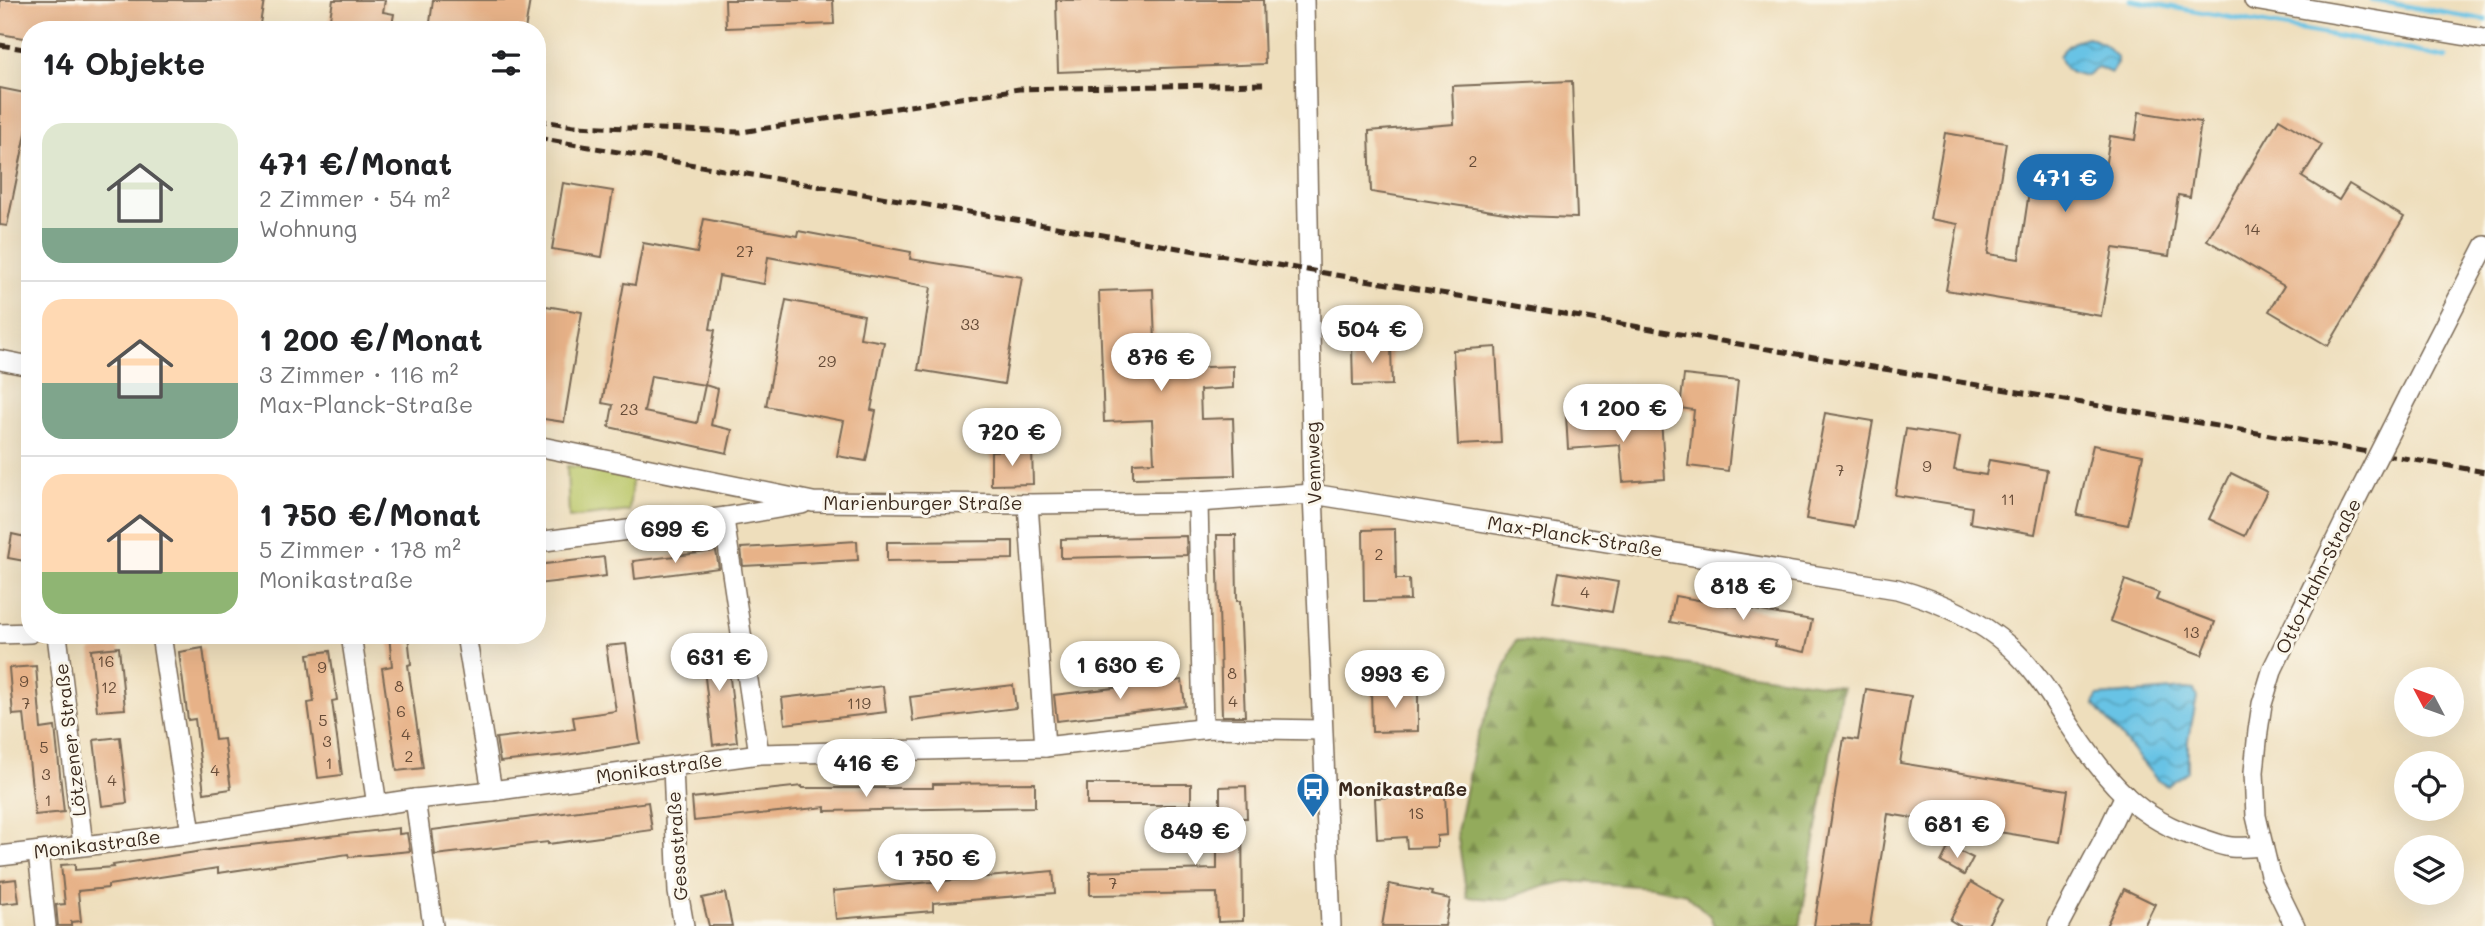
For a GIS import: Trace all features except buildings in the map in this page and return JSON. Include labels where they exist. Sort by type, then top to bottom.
[{"type":"street","name":"Vennweg","points":[[1304,0],[1313,494],[1331,926]]},
{"type":"street","points":[[2255,0],[2485,39]]},
{"type":"street","name":"Otto-Hahn-Straße","points":[[2295,926],[2270,875],[2256,816],[2254,772],[2267,682],[2314,579],[2485,246]]},
{"type":"street","points":[[0,360],[21,364]]},
{"type":"street","name":"Marienburger Straße","points":[[546,448],[813,502],[1198,502],[1313,494]]},
{"type":"street","name":"Max-Planck-Straße","points":[[1313,494],[1851,580],[1932,599],[1960,612],[2011,648],[2032,669],[2101,769],[2147,815],[2175,831],[2230,847],[2263,846]]},
{"type":"street","points":[[546,541],[726,517],[813,502]]},
{"type":"street","points":[[1198,502],[1203,729]]},
{"type":"street","points":[[1028,504],[1045,747]]},
{"type":"street","points":[[726,517],[739,629],[759,754]]},
{"type":"street","points":[[0,634],[21,633]]},
{"type":"street","name":"Lötzener Straße","points":[[58,644],[83,845]]},
{"type":"street","points":[[162,644],[191,833]]},
{"type":"street","points":[[352,644],[377,805]]},
{"type":"street","points":[[467,644],[492,792]]},
{"type":"street","name":"Monikastraße","points":[[0,856],[191,833],[415,799],[492,792],[759,754],[1045,747],[1203,729],[1322,730]]},
{"type":"street","name":"Gesastraße","points":[[673,766],[678,892],[684,926]]},
{"type":"street","points":[[2058,926],[2104,841],[2125,795]]},
{"type":"street","points":[[415,799],[433,926]]},
{"type":"street","points":[[38,852],[46,926]]},
{"type":"green space","points":[[567,466],[633,471],[629,511],[569,518]]},
{"type":"green space","points":[[1516,640],[1842,687],[1800,926],[1714,926],[1710,916],[1686,894],[1650,887],[1568,881],[1533,889],[1504,900],[1467,897],[1457,832],[1474,746]]},
{"type":"water","points":[[2088,37],[2105,45],[2117,57],[2117,63],[2111,73],[2098,67],[2087,76],[2073,73],[2064,65],[2059,56],[2062,52],[2075,41]]},
{"type":"water","points":[[2194,690],[2197,698],[2188,740],[2188,771],[2167,786],[2157,780],[2094,704],[2097,696]]},
{"type":"waterway","points":[[2131,0],[2447,58]]},
{"type":"waterway","points":[[2371,0],[2485,20]]},
{"type":"railway","points":[[0,45],[21,48]]},
{"type":"railway","points":[[546,121],[574,126],[741,132],[1019,89],[1264,84]]},
{"type":"railway","points":[[546,140],[2485,472]]},
{"type":"place","name":"Monikastraße","points":[[1313,819]]}]
